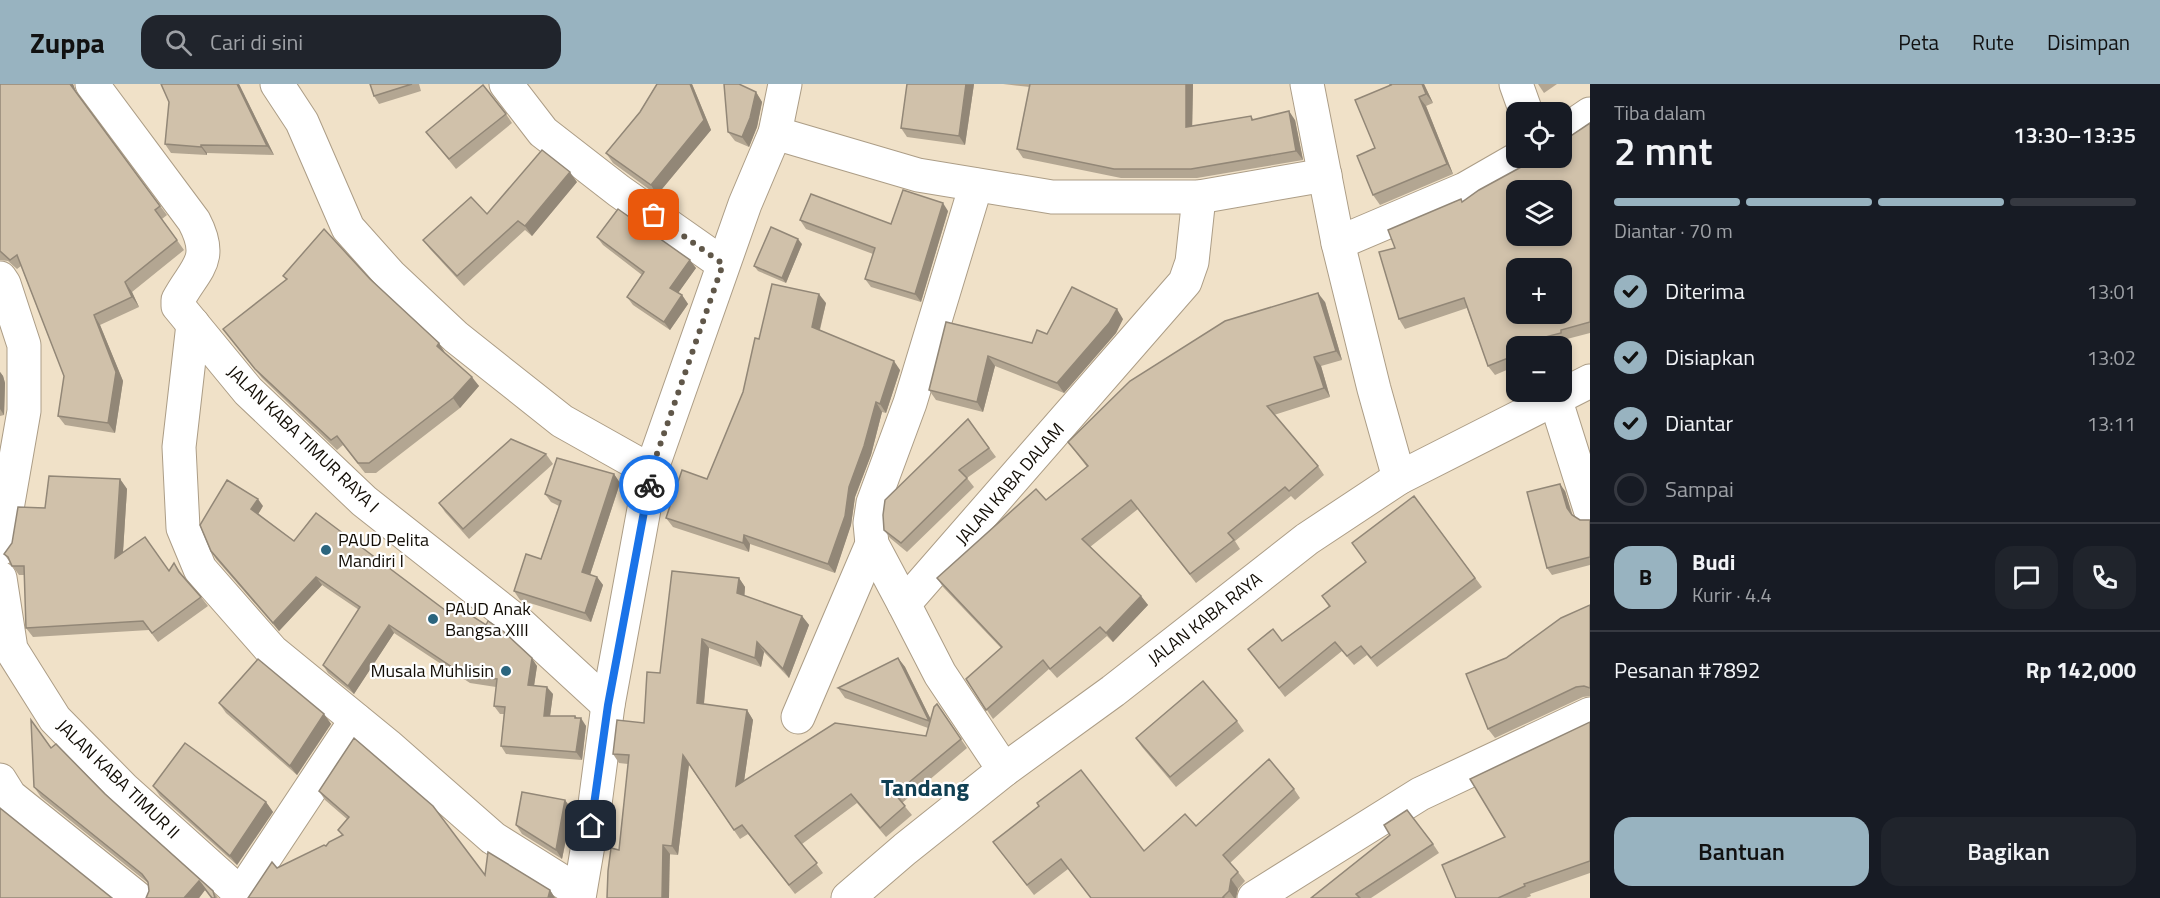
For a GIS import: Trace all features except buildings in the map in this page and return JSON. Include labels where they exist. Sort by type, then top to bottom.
[{"type":"street","name":"JALAN KABA TIMUR RAYA I","points":[[92,84],[194,222],[202,237],[203,258],[195,275],[178,300],[178,306],[192,324],[248,391],[363,501],[520,624],[608,705]]},
{"type":"street","points":[[277,84],[302,122],[348,228],[390,275],[456,337],[562,421],[651,471]]},
{"type":"street","points":[[506,84],[543,132],[619,191],[723,264]]},
{"type":"street","points":[[192,324],[179,447],[183,528],[201,568],[272,651],[356,720],[492,838],[579,895],[595,804],[608,705],[651,471],[723,264],[775,133],[785,84]]},
{"type":"street","points":[[1307,84],[1338,243],[1399,478]]},
{"type":"street","points":[[1516,84],[1522,102]]},
{"type":"street","points":[[1572,126],[1590,114]]},
{"type":"street","points":[[775,133],[918,176],[1052,197],[1199,197],[1325,175]]},
{"type":"street","points":[[1338,243],[1465,189],[1506,165]]},
{"type":"street","points":[[976,185],[910,403],[873,503],[870,523],[872,544],[940,674],[1004,770]]},
{"type":"street","name":"JALAN KABA DALAM","points":[[904,604],[1185,282],[1192,262],[1199,197]]},
{"type":"street","points":[[0,278],[24,345],[24,411],[7,475],[0,549]]},
{"type":"street","name":"JALAN KABA RAYA","points":[[1572,390],[1590,381]]},
{"type":"street","name":"JALAN KABA RAYA","points":[[848,898],[1004,770],[1113,691],[1307,539],[1399,478],[1547,402]]},
{"type":"street","points":[[1556,402],[1590,509]]},
{"type":"street","points":[[798,717],[872,544]]},
{"type":"street","name":"JALAN KABA TIMUR II","points":[[0,578],[11,649],[55,719],[124,789],[239,896]]},
{"type":"street","points":[[1257,897],[1420,794],[1590,714]]},
{"type":"street","points":[[239,896],[356,720]]},
{"type":"street","points":[[0,780],[10,796],[137,898]]},
{"type":"way so far","points":[[649,485],[651,471],[723,264],[654,215]]},
{"type":"place","name":"PAUD Pelita Mandiri I","points":[[326,550]]},
{"type":"place","name":"PAUD Anak Bangsa XIII","points":[[433,619]]},
{"type":"place","name":"Musala Muhlisin","points":[[506,671]]},
{"type":"district","name":"Tandang","points":[[925,788]]},
{"type":"route","points":[[591,826],[621,628],[649,485]]}]
